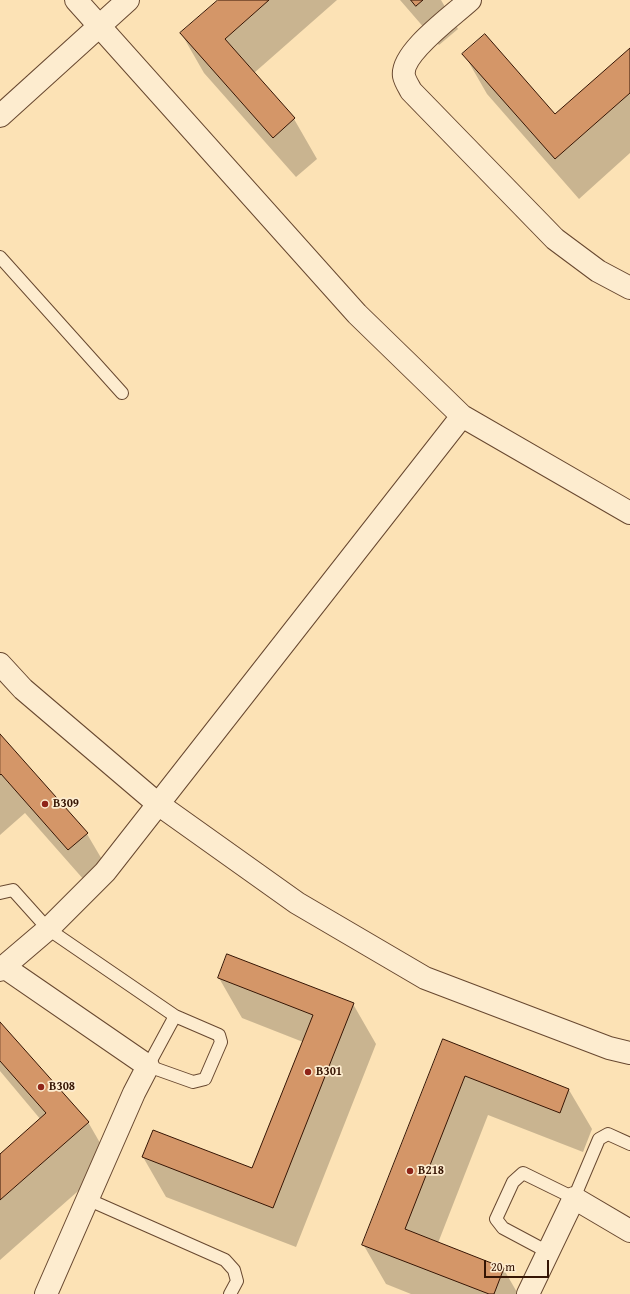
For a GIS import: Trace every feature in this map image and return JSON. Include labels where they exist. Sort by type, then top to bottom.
[{"type":"street","points":[[76,0],[357,314],[462,416],[630,513]]},
{"type":"street","points":[[0,116],[128,0]]},
{"type":"street","points":[[470,0],[417,48],[406,62],[404,76],[411,91],[554,239],[598,271],[630,288]]},
{"type":"street","points":[[48,1294],[87,1199],[134,1093],[148,1066],[1,966],[48,929],[105,872],[462,416]]},
{"type":"street","points":[[0,664],[23,689],[158,804],[297,903],[425,978],[609,1048],[630,1053]]},
{"type":"street","points":[[528,1294],[574,1198],[630,1231]]},
{"type":"lane","points":[[0,257],[122,393]]},
{"type":"lane","points":[[0,893],[13,890],[48,929],[175,1016],[219,1036],[221,1042],[204,1078],[193,1082],[148,1066],[175,1016]]},
{"type":"lane","points":[[548,1252],[503,1228],[496,1219],[513,1182],[523,1173],[574,1198],[599,1139],[608,1134],[630,1144]]},
{"type":"lane","points":[[87,1199],[225,1260],[234,1270],[237,1281],[230,1294]]},
{"type":"building","points":[[218,0],[269,0],[225,39],[295,118],[273,138],[180,33]]},
{"type":"building","points":[[411,0],[423,0],[416,6]]},
{"type":"building","points":[[485,34],[555,114],[630,48],[630,93],[555,159],[462,54]]},
{"type":"building","name":"B309","points":[[0,734],[88,833],[68,850],[1,774],[0,775]]},
{"type":"building","name":"B301","points":[[227,954],[354,1003],[273,1208],[142,1157],[153,1130],[252,1168],[313,1015],[218,978]]},
{"type":"building","name":"B308","points":[[0,1022],[89,1122],[0,1200],[0,1154],[46,1113],[0,1061]]},
{"type":"building","name":"B218","points":[[443,1039],[569,1089],[560,1113],[465,1076],[405,1229],[504,1268],[494,1294],[489,1294],[362,1245]]},
{"type":"place","name":"B309","points":[[45,804]]},
{"type":"place","name":"B301","points":[[308,1072]]},
{"type":"place","name":"B308","points":[[41,1087]]},
{"type":"place","name":"B218","points":[[410,1171]]}]
